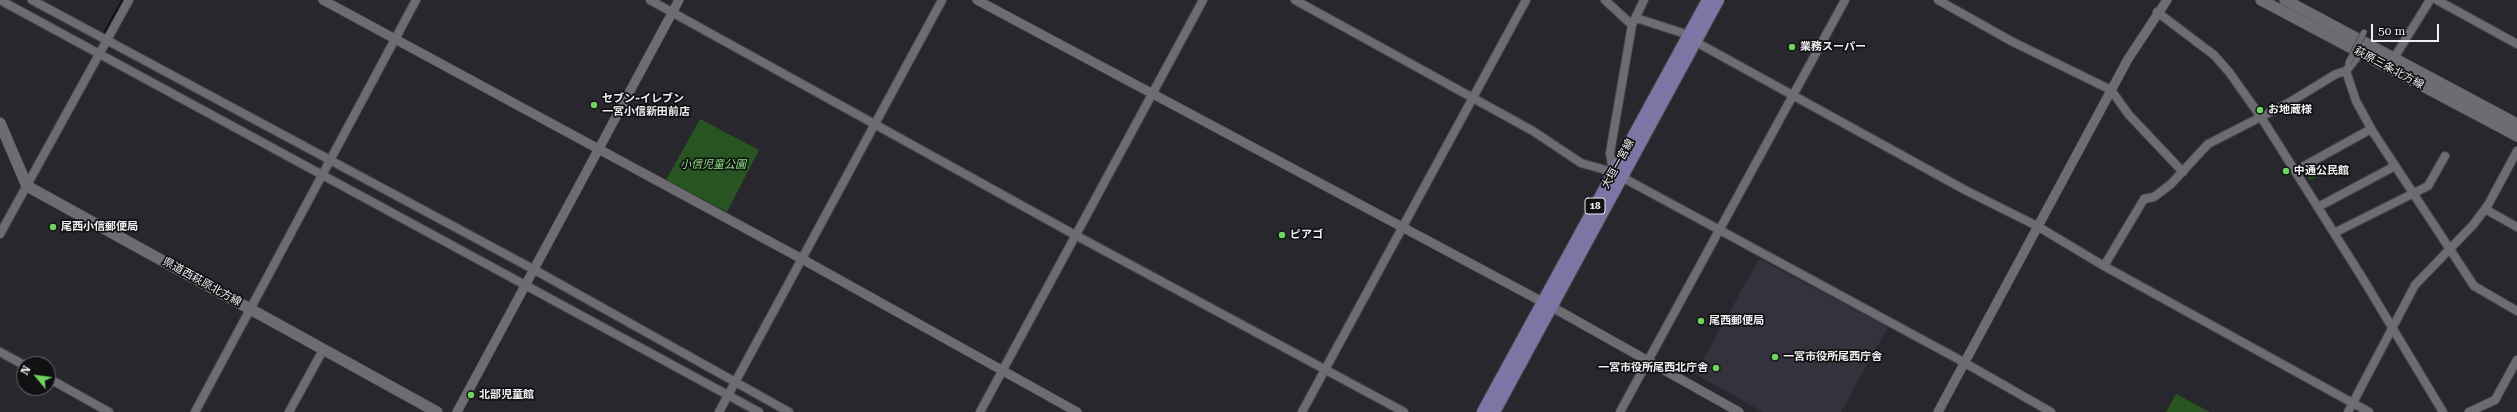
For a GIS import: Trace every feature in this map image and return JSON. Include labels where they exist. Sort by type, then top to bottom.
[{"type":"main road","name":"大垣一宮線","points":[[1692,38],[1708,0]]},
{"type":"main road","name":"大垣一宮線","points":[[1494,412],[1547,305],[1617,174],[1692,38],[1718,0]]},
{"type":"main road","name":"萩原三条北方線","points":[[2261,0],[2517,136]]},
{"type":"main road","name":"萩原三条北方線","points":[[2285,0],[2517,124]]},
{"type":"main road","points":[[0,123],[27,186]]},
{"type":"main road","name":"県道西萩原北方線","points":[[27,186],[437,412]]},
{"type":"main road","name":"大垣一宮線","points":[[1483,412],[1547,305]]},
{"type":"street","points":[[0,0],[99,56],[527,285],[729,394],[759,412]]},
{"type":"street","points":[[32,0],[533,269],[736,381],[789,412]]},
{"type":"street","points":[[0,234],[129,0]]},
{"type":"street","points":[[323,0],[802,259],[1077,412]]},
{"type":"street","points":[[195,412],[323,176],[416,0]]},
{"type":"street","points":[[650,0],[1077,236],[1404,412]]},
{"type":"street","points":[[457,412],[527,285],[533,269],[679,0]]},
{"type":"street","points":[[719,412],[942,0]]},
{"type":"street","points":[[977,0],[1547,305],[1739,412]]},
{"type":"street","points":[[980,412],[1077,236],[1203,0]]},
{"type":"street","points":[[1295,0],[1532,131],[1581,163],[1617,174],[1965,362],[2051,412]]},
{"type":"street","points":[[1302,412],[1526,0]]},
{"type":"street","points":[[1606,0],[1634,21],[1692,38],[1965,190],[2038,226],[2104,266],[2369,412]]},
{"type":"street","points":[[1617,174],[1610,153],[1634,21],[1644,0]]},
{"type":"street","points":[[1620,412],[1647,360],[1794,96],[1845,0]]},
{"type":"street","points":[[1938,0],[2011,41],[2111,90],[2130,115],[2183,172]]},
{"type":"street","points":[[1938,412],[2111,90],[2157,12],[2167,0]]},
{"type":"street","points":[[2394,58],[2430,0]]},
{"type":"street","points":[[2437,0],[2517,44]]},
{"type":"street","points":[[2157,12],[2214,55],[2229,72],[2261,117],[2318,207],[2443,412]]},
{"type":"street","points":[[2364,32],[2347,67],[2356,101],[2371,129],[2474,286],[2517,311]]},
{"type":"street","points":[[2104,266],[2144,199],[2154,197],[2183,172],[2208,144],[2261,117],[2336,74],[2347,67],[2360,53]]},
{"type":"street","points":[[2295,171],[2371,129]]},
{"type":"street","points":[[2348,412],[2415,285],[2450,249],[2485,209],[2517,151]]},
{"type":"street","points":[[2334,233],[2412,192],[2428,186],[2445,156]]},
{"type":"street","points":[[2318,207],[2395,166]]},
{"type":"street","points":[[2485,209],[2517,227]]},
{"type":"street","points":[[289,412],[323,350]]},
{"type":"street","points":[[0,352],[16,361]]},
{"type":"street","points":[[2470,412],[2496,400],[2517,360]]},
{"type":"street","points":[[56,382],[109,412]]},
{"type":"shaded area","name":"一宮市役所尾西庁舎","points":[[1759,259],[1888,327],[1841,412],[1763,412],[1695,374]]},
{"type":"green space","name":"小信児童公園","points":[[700,119],[759,150],[727,212],[666,180]]},
{"type":"green space","points":[[2318,162],[2324,172],[2310,180],[2304,169]]},
{"type":"green space","points":[[2176,394],[2210,412],[2166,412]]},
{"type":"waterway","points":[[104,34],[123,0]]},
{"type":"place","name":"業務スーパー","points":[[1792,47]]},
{"type":"place","name":"セブン-イレブン 一宮小信新田前店","points":[[594,105]]},
{"type":"place","name":"お地蔵様","points":[[2260,110]]},
{"type":"place","name":"中通公民館","points":[[2286,171]]},
{"type":"place","name":"尾西小信郵便局","points":[[53,227]]},
{"type":"place","name":"ピアゴ","points":[[1282,235]]},
{"type":"place","name":"尾西郵便局","points":[[1701,321]]},
{"type":"place","name":"一宮市役所尾西庁舎","points":[[1775,357]]},
{"type":"place","name":"一宮市役所尾西北庁舎","points":[[1716,368]]},
{"type":"place","name":"北部児童館","points":[[471,395]]}]
